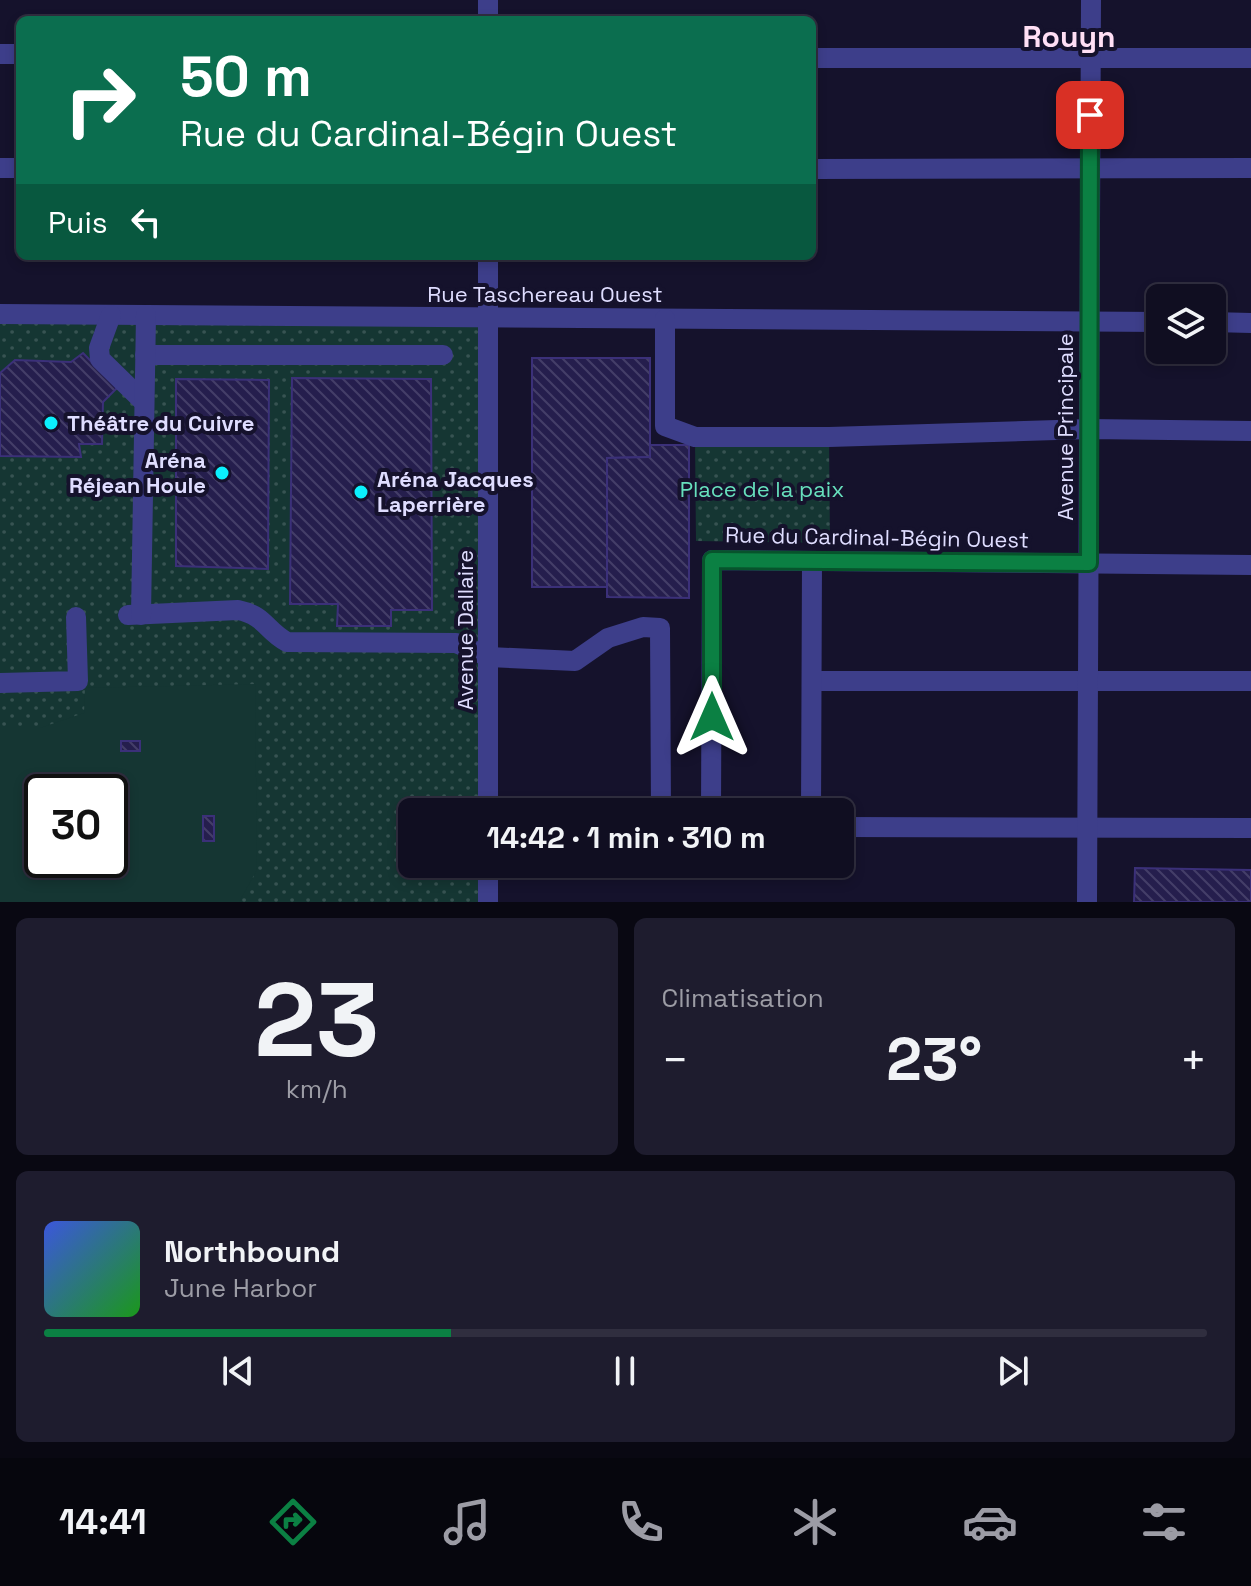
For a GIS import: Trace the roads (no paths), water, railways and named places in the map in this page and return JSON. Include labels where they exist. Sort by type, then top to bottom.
[{"type":"street","name":"Avenue Principale","points":[[1087,902],[1091,0]]},
{"type":"street","points":[[816,58],[1251,58]]},
{"type":"street","points":[[816,169],[1251,168]]},
{"type":"street","name":"Avenue Dallaire","points":[[488,260],[488,798]]},
{"type":"street","name":"Rue Taschereau Ouest","points":[[0,314],[1146,322]]},
{"type":"street","points":[[111,315],[99,348],[100,359],[144,402]]},
{"type":"street","points":[[146,315],[134,615],[238,610],[255,614],[276,636],[287,642],[456,643],[489,657],[575,661],[608,638],[643,627],[660,628],[661,798]]},
{"type":"street","points":[[665,319],[665,426],[695,437],[829,437],[1089,429],[1251,431]]},
{"type":"street","points":[[1226,322],[1251,323]]},
{"type":"street","points":[[145,355],[443,355]]},
{"type":"street","name":"Rue du Cardinal-Bégin Ouest","points":[[711,798],[712,560],[1251,565]]},
{"type":"street","points":[[811,798],[812,561]]},
{"type":"street","points":[[0,683],[78,681],[76,617]]},
{"type":"street","points":[[812,681],[1251,681]]},
{"type":"street","points":[[854,827],[1251,828]]},
{"type":"street","points":[[488,878],[488,902]]},
{"type":"place","name":"Théâtre du Cuivre","points":[[51,423]]},
{"type":"place","name":"Aréna Réjean Houle","points":[[222,473]]},
{"type":"place","name":"Aréna Jacques Laperrière","points":[[361,492]]},
{"type":"district","name":"Rouyn","points":[[1069,36]]},
{"type":"park label","name":"Place de la paix","points":[[762,489]]}]
